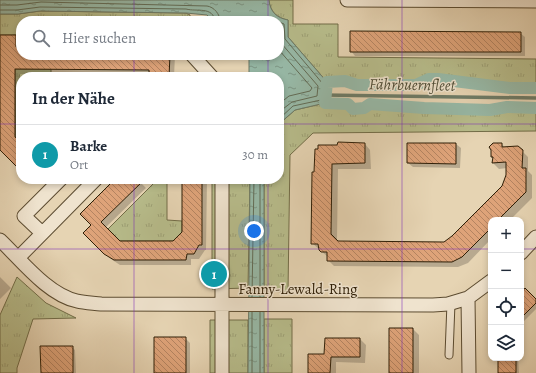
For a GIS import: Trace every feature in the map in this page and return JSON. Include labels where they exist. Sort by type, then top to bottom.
[{"type":"street","points":[[348,0],[536,1]]},
{"type":"street","points":[[196,60],[205,72]]},
{"type":"street","points":[[42,233],[24,216],[56,184]]},
{"type":"street","points":[[18,258],[91,184]]},
{"type":"street","points":[[222,184],[222,373]]},
{"type":"street","points":[[524,250],[536,237]]},
{"type":"street","name":"Fanny-Lewald-Ring","points":[[0,240],[30,270],[52,289],[76,301],[101,304],[433,305],[451,303],[468,298],[488,283]]},
{"type":"street","points":[[468,298],[469,373]]},
{"type":"lane","points":[[449,355],[451,303]]},
{"type":"green space","points":[[269,0],[293,0],[293,24],[338,24],[338,57],[536,59],[536,88],[510,88],[438,79],[429,79],[416,85],[357,85],[345,81],[327,82],[288,37],[288,20],[284,19],[284,16],[277,16]]},
{"type":"green space","points":[[40,11],[186,13],[190,16],[16,16],[16,35],[0,35],[0,14],[18,14]]},
{"type":"green space","points":[[15,69],[51,69],[51,72],[16,72],[16,138]]},
{"type":"green space","points":[[325,103],[348,104],[353,109],[364,108],[370,104],[424,108],[490,110],[507,107],[536,108],[536,131],[313,133],[290,155],[288,292],[264,291],[264,184],[284,184],[284,120],[295,110]]},
{"type":"green space","points":[[153,184],[167,184],[167,220],[182,221],[182,232],[173,241],[120,241],[108,229]]},
{"type":"green space","points":[[212,184],[250,184],[248,288],[212,289]]},
{"type":"green space","points":[[17,277],[46,303],[76,318],[33,319],[17,368],[17,373],[0,373],[0,315]]},
{"type":"green space","points":[[264,319],[292,319],[292,373],[264,373]]},
{"type":"green space","points":[[210,320],[248,320],[248,373],[210,373]]},
{"type":"water","points":[[0,0],[269,0],[271,8],[277,16],[208,16],[186,13],[40,11],[18,14],[0,14]]},
{"type":"water","points":[[284,19],[288,20],[288,37],[327,82],[325,103],[295,110],[284,120],[284,72],[249,72],[249,60],[284,60]]},
{"type":"water","points":[[250,184],[264,184],[264,373],[248,373]]},
{"type":"building","points":[[350,31],[521,32],[521,52],[350,52]]},
{"type":"building","points":[[0,35],[16,35],[16,60],[170,60],[169,72],[149,72],[149,70],[15,69],[16,166],[0,150]]},
{"type":"building","points":[[338,142],[365,143],[365,163],[332,164],[331,234],[338,241],[444,242],[452,236],[502,186],[506,175],[506,162],[492,163],[493,157],[491,157],[491,150],[489,147],[493,143],[502,143],[502,147],[518,146],[523,150],[522,168],[526,168],[526,192],[501,217],[488,217],[488,231],[462,257],[452,262],[327,261],[327,252],[321,252],[318,244],[311,244],[312,172],[314,172],[315,149],[318,149],[318,145],[337,145]]},
{"type":"building","points":[[407,143],[456,143],[456,164],[407,163]]},
{"type":"building","points":[[110,184],[140,184],[101,222],[120,241],[173,241],[182,232],[182,184],[202,184],[202,245],[199,245],[194,254],[187,254],[186,260],[114,260],[104,254],[83,233],[91,225],[80,214]]},
{"type":"building","points":[[525,288],[536,299],[536,303],[524,315]]},
{"type":"building","points":[[389,328],[413,328],[413,373],[389,373]]},
{"type":"building","points":[[154,337],[186,337],[186,373],[154,373]]},
{"type":"building","points":[[325,338],[360,338],[360,357],[331,357],[330,373],[308,373],[308,354],[324,354]]},
{"type":"building","points":[[40,346],[73,346],[73,373],[41,373]]},
{"type":"building","points":[[498,361],[516,361],[516,373],[498,373]]},
{"type":"waterway","name":"Fährbuernfleet","points":[[536,88],[510,88],[438,79],[429,79],[416,85],[357,85],[345,81],[327,82],[325,103],[348,104],[353,109],[364,108],[370,104],[424,108],[490,110],[507,107],[536,108]]},
{"type":"waterway","name":"Fährbuernfleet","points":[[323,95],[536,98]]},
{"type":"place","name":"Barke","points":[[214,274]]}]
